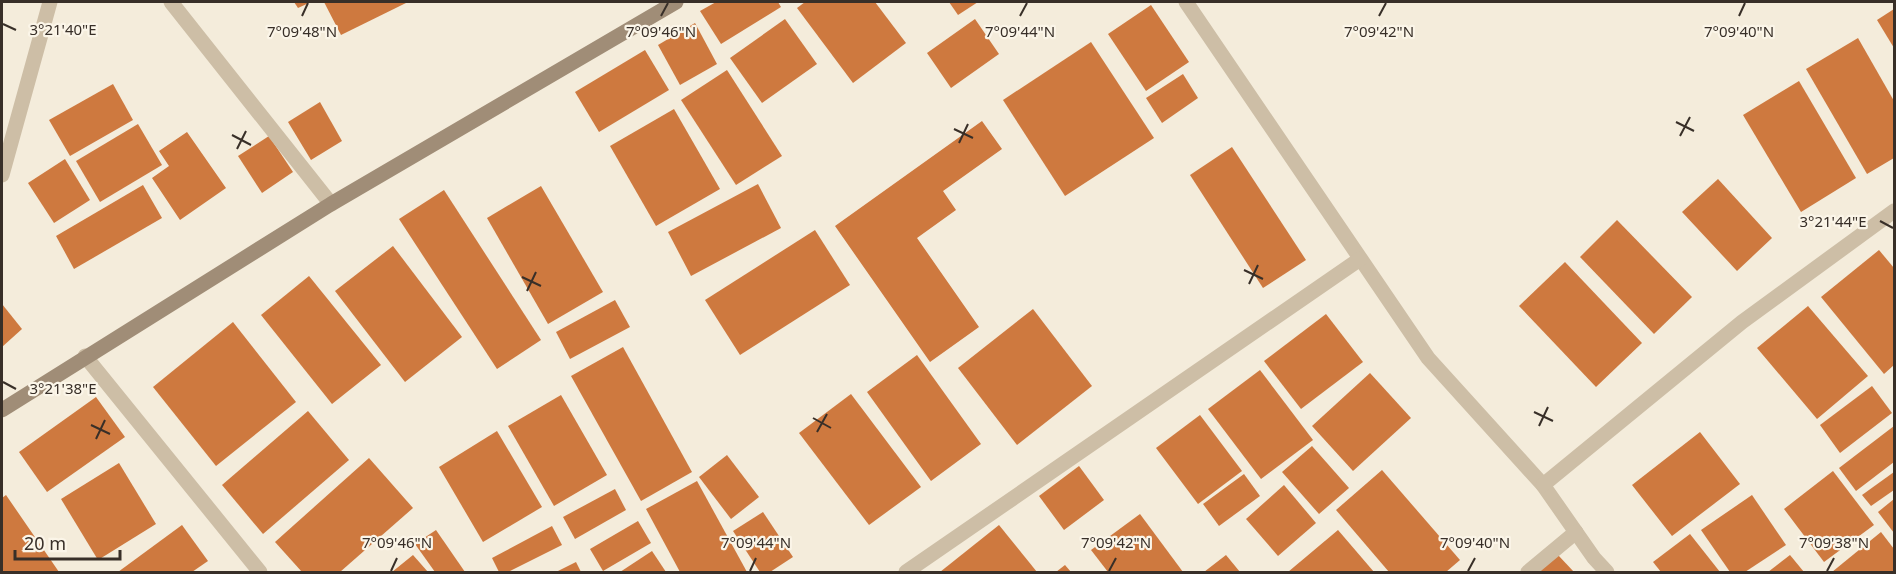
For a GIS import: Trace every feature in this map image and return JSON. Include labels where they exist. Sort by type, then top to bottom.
[{"type":"street","points":[[2,175],[50,2]]},
{"type":"street","points":[[171,2],[331,204]]},
{"type":"street","points":[[2,410],[331,204],[676,2]]},
{"type":"street","points":[[1186,2],[1428,358],[1543,485],[1607,573]]},
{"type":"street","points":[[1543,485],[1742,322],[1894,211]]},
{"type":"street","points":[[906,573],[1360,259]]},
{"type":"street","points":[[85,356],[260,573]]},
{"type":"street","points":[[1528,573],[1576,532]]},
{"type":"building","points":[[294,2],[311,2],[298,8]]},
{"type":"building","points":[[324,2],[408,2],[341,35]]},
{"type":"building","points":[[716,2],[778,2],[781,7],[721,44],[700,11]]},
{"type":"building","points":[[805,2],[875,2],[906,43],[853,83],[797,8]]},
{"type":"building","points":[[949,2],[978,2],[958,15]]},
{"type":"building","points":[[1151,5],[1189,62],[1146,91],[1108,34]]},
{"type":"building","points":[[1894,9],[1894,48],[1877,20]]},
{"type":"building","points":[[785,19],[817,64],[762,103],[730,58]]},
{"type":"building","points":[[975,19],[999,54],[951,88],[927,53]]},
{"type":"building","points":[[695,23],[717,64],[680,85],[658,45]]},
{"type":"building","points":[[1858,38],[1894,101],[1894,158],[1867,174],[1806,69]]},
{"type":"building","points":[[1091,42],[1154,138],[1065,196],[1003,100]]},
{"type":"building","points":[[645,50],[669,90],[599,132],[575,92]]},
{"type":"building","points":[[727,70],[782,156],[736,185],[681,100]]},
{"type":"building","points":[[1183,74],[1198,98],[1162,123],[1146,98]]},
{"type":"building","points":[[1799,81],[1856,178],[1801,212],[1743,115]]},
{"type":"building","points":[[113,84],[133,120],[70,156],[49,120]]},
{"type":"building","points":[[320,102],[342,141],[311,160],[288,122]]},
{"type":"building","points":[[674,109],[720,189],[656,226],[610,146]]},
{"type":"building","points":[[982,121],[1002,149],[943,191],[956,210],[917,238],[979,327],[930,362],[835,226]]},
{"type":"building","points":[[138,124],[162,165],[100,202],[76,161]]},
{"type":"building","points":[[187,132],[226,188],[180,220],[152,178],[169,166],[159,151]]},
{"type":"building","points":[[269,136],[293,172],[262,193],[238,156]]},
{"type":"building","points":[[1232,147],[1306,260],[1263,288],[1190,175]]},
{"type":"building","points":[[65,159],[90,200],[54,223],[28,183]]},
{"type":"building","points":[[1718,179],[1772,238],[1737,271],[1682,212]]},
{"type":"building","points":[[758,184],[781,228],[691,276],[668,232]]},
{"type":"building","points":[[143,185],[162,218],[74,269],[56,236]]},
{"type":"building","points":[[541,186],[603,292],[548,324],[487,218]]},
{"type":"building","points":[[444,190],[541,340],[497,369],[399,219]]},
{"type":"building","points":[[1617,220],[1692,297],[1654,334],[1580,257]]},
{"type":"building","points":[[815,230],[850,285],[740,355],[705,300]]},
{"type":"building","points":[[393,246],[462,337],[405,382],[335,291]]},
{"type":"building","points":[[1879,250],[1894,268],[1894,365],[1884,374],[1821,297]]},
{"type":"building","points":[[1565,262],[1642,343],[1596,387],[1519,306]]},
{"type":"building","points":[[309,276],[381,365],[332,404],[261,315]]},
{"type":"building","points":[[615,300],[630,327],[570,359],[556,332]]},
{"type":"building","points":[[2,304],[22,329],[2,347]]},
{"type":"building","points":[[1808,306],[1868,376],[1817,419],[1757,348]]},
{"type":"building","points":[[1033,309],[1092,386],[1017,445],[958,368]]},
{"type":"building","points":[[1326,314],[1363,362],[1301,409],[1264,361]]},
{"type":"building","points":[[233,322],[296,402],[216,466],[153,387]]},
{"type":"building","points":[[623,347],[692,472],[641,501],[571,376]]},
{"type":"building","points":[[917,355],[981,444],[931,481],[867,392]]},
{"type":"building","points":[[1260,370],[1313,440],[1261,479],[1208,409]]},
{"type":"building","points":[[1370,373],[1411,418],[1353,471],[1312,426]]},
{"type":"building","points":[[1872,386],[1892,413],[1840,453],[1820,425]]},
{"type":"building","points":[[851,394],[921,487],[869,525],[799,433]]},
{"type":"building","points":[[561,395],[607,475],[554,506],[508,426]]},
{"type":"building","points":[[96,397],[125,437],[47,492],[19,452]]},
{"type":"building","points":[[308,411],[349,460],[263,534],[222,485]]},
{"type":"building","points":[[1200,415],[1242,471],[1198,504],[1156,448]]},
{"type":"building","points":[[1894,426],[1894,462],[1856,491],[1839,468]]},
{"type":"building","points":[[497,431],[542,507],[483,542],[439,467]]},
{"type":"building","points":[[1700,432],[1740,484],[1672,536],[1632,485]]},
{"type":"building","points":[[1312,446],[1349,488],[1319,514],[1282,472]]},
{"type":"building","points":[[727,455],[759,497],[731,519],[699,477]]},
{"type":"building","points":[[369,458],[413,508],[340,572],[302,572],[275,542]]},
{"type":"building","points":[[119,463],[156,524],[98,560],[61,499]]},
{"type":"building","points":[[1079,466],[1104,500],[1064,530],[1039,496]]},
{"type":"building","points":[[1382,470],[1460,560],[1446,572],[1389,572],[1336,510]]},
{"type":"building","points":[[1833,471],[1874,525],[1824,562],[1784,509]]},
{"type":"building","points":[[1894,472],[1894,490],[1871,506],[1862,495]]},
{"type":"building","points":[[1244,474],[1260,496],[1219,526],[1203,504]]},
{"type":"building","points":[[697,481],[747,572],[680,572],[646,509]]},
{"type":"building","points":[[1284,485],[1316,523],[1278,556],[1246,519]]},
{"type":"building","points":[[615,489],[626,510],[575,539],[563,517]]},
{"type":"building","points":[[6,495],[59,572],[2,572],[2,498]]},
{"type":"building","points":[[1752,495],[1786,545],[1745,572],[1730,572],[1701,530]]},
{"type":"building","points":[[1894,499],[1894,533],[1878,512]]},
{"type":"building","points":[[763,512],[793,557],[770,572],[760,572],[733,531]]},
{"type":"building","points":[[1140,514],[1183,572],[1108,572],[1091,550]]},
{"type":"building","points":[[638,521],[651,543],[603,571],[590,549]]},
{"type":"building","points":[[182,525],[208,561],[192,572],[118,572]]},
{"type":"building","points":[[999,525],[1037,572],[940,572]]},
{"type":"building","points":[[552,526],[562,545],[508,572],[499,572],[492,558]]},
{"type":"building","points":[[436,530],[465,572],[435,572],[415,544]]},
{"type":"building","points":[[1338,530],[1374,572],[1288,572]]},
{"type":"building","points":[[1881,532],[1894,549],[1894,572],[1832,572]]},
{"type":"building","points":[[1690,534],[1720,572],[1661,572],[1653,562]]},
{"type":"building","points":[[652,551],[666,572],[620,572]]},
{"type":"building","points":[[413,555],[428,572],[392,572]]},
{"type":"building","points":[[1226,555],[1240,572],[1204,572]]},
{"type":"building","points":[[1558,555],[1574,572],[1538,572]]},
{"type":"building","points":[[1790,555],[1804,572],[1768,572]]},
{"type":"building","points":[[576,562],[581,572],[556,572]]},
{"type":"building","points":[[1065,565],[1071,572],[1056,572]]}]
